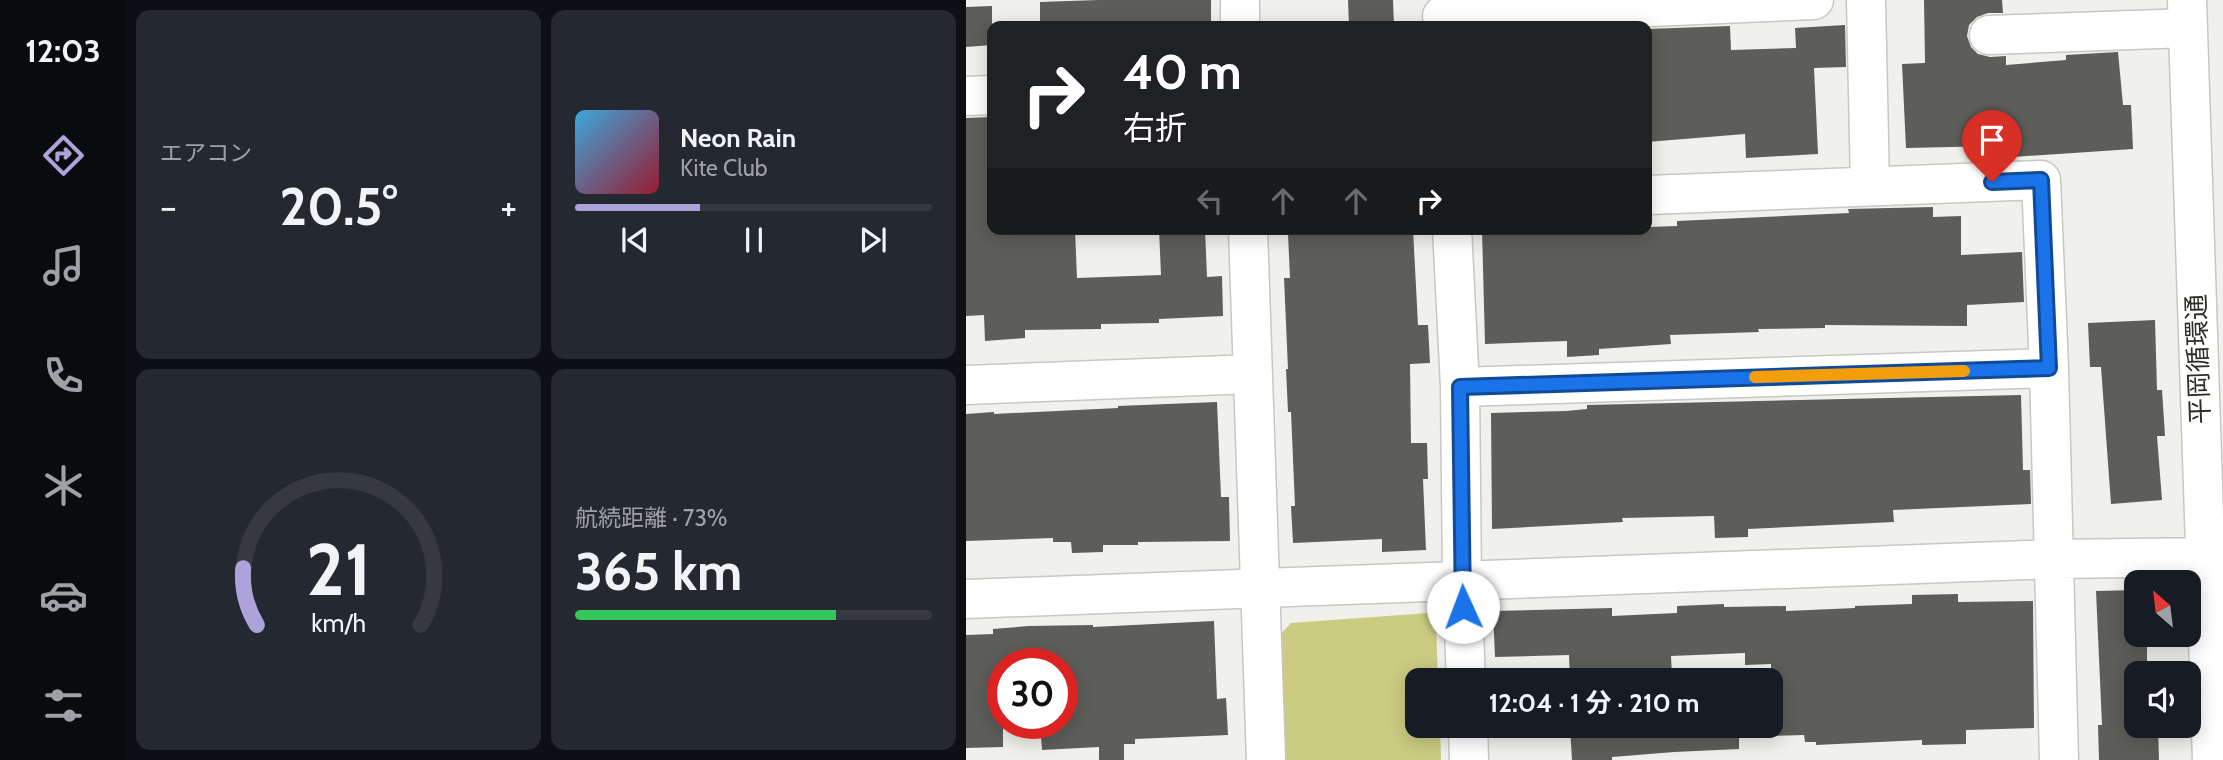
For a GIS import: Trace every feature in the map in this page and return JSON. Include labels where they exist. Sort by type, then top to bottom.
[{"type":"street","points":[[1240,0],[1240,21]]},
{"type":"street","points":[[1442,14],[1814,0]]},
{"type":"street","points":[[1866,0],[1870,186]]},
{"type":"street","points":[[1989,36],[2187,14]]},
{"type":"street","name":"平岡循環通","points":[[2187,14],[2208,197],[2211,392],[2205,557],[2212,760]]},
{"type":"street","points":[[966,96],[987,95]]},
{"type":"street","points":[[1652,195],[2041,180],[2055,559],[2059,760]]},
{"type":"street","points":[[1248,235],[1266,760]]},
{"type":"street","points":[[1452,235],[1460,387],[1465,668]]},
{"type":"street","points":[[1460,387],[2049,368]]},
{"type":"street","points":[[966,385],[1253,374]]},
{"type":"street","points":[[966,600],[2055,559],[2205,557]]},
{"type":"street","points":[[1468,738],[1469,760]]},
{"type":"shaded area","points":[[1429,613],[1436,623],[1438,668],[1405,668],[1405,738],[1440,738],[1441,760],[1283,760],[1280,635],[1291,623]]},
{"type":"building","points":[[1211,0],[1211,21],[1040,21],[1040,2]]},
{"type":"building","points":[[1348,0],[1393,0],[1394,21],[1349,21]]},
{"type":"building","points":[[1924,0],[2002,0],[2003,13],[1988,13],[1977,17],[1969,25],[1967,36],[1971,47],[1978,54],[1990,57],[2006,56],[2006,65],[2066,60],[2066,55],[2118,52],[2123,105],[2131,105],[2133,149],[1998,158],[1998,146],[1906,148],[1902,64],[1925,63]]},
{"type":"building","points":[[992,6],[992,21],[987,21],[987,45],[966,47],[966,7]]},
{"type":"building","points":[[1845,25],[1846,67],[1814,68],[1818,154],[1746,158],[1745,134],[1652,142],[1652,29],[1730,26],[1731,50],[1796,48],[1795,28]]},
{"type":"building","points":[[987,117],[987,235],[1075,235],[1077,278],[1161,275],[1159,235],[1205,235],[1207,277],[1222,276],[1223,316],[1159,319],[1159,323],[1101,324],[1101,329],[1025,330],[1025,338],[985,341],[984,315],[966,316],[966,118]]},
{"type":"building","points":[[1933,207],[1933,217],[1961,216],[1961,255],[2022,252],[2024,302],[1967,305],[1967,326],[1825,325],[1825,328],[1670,335],[1671,344],[1599,349],[1599,355],[1567,357],[1567,341],[1485,344],[1482,235],[1652,235],[1652,227],[1677,226],[1677,221],[1849,213],[1848,209]]},
{"type":"building","points":[[1288,235],[1413,235],[1418,325],[1428,325],[1430,363],[1410,364],[1411,443],[1427,443],[1428,479],[1423,479],[1426,550],[1382,552],[1382,539],[1293,543],[1291,506],[1295,506],[1291,412],[1288,412],[1284,278],[1290,278]]},
{"type":"building","points":[[2155,320],[2157,390],[2162,390],[2165,436],[2157,436],[2162,500],[2111,504],[2101,367],[2090,367],[2088,323]]},
{"type":"building","points":[[2021,395],[2023,470],[2030,470],[2031,504],[1893,510],[1894,522],[1748,529],[1748,537],[1715,538],[1714,516],[1622,518],[1623,522],[1492,529],[1491,413],[1566,411],[1587,409],[1587,405]]},
{"type":"building","points":[[1217,402],[1221,497],[1229,497],[1230,541],[1138,542],[1138,545],[1103,545],[1103,552],[1072,553],[1071,542],[1053,542],[1053,538],[966,541],[966,414]]},
{"type":"building","points":[[2124,590],[2124,648],[2147,648],[2147,661],[2124,661],[2124,738],[2158,738],[2159,760],[2099,760],[2098,725],[2102,725],[2096,591]]},
{"type":"building","points":[[1958,594],[1958,602],[2033,601],[2034,728],[1966,730],[1966,744],[1922,745],[1922,740],[1816,745],[1816,742],[1805,742],[1804,735],[1783,736],[1783,668],[1771,668],[1771,664],[1745,665],[1745,653],[1671,656],[1672,668],[1570,668],[1569,655],[1495,657],[1493,611],[1612,608],[1612,616],[1677,613],[1677,606],[1724,604],[1724,607],[1786,606],[1786,611],[1912,604],[1912,595]]},
{"type":"building","points":[[1214,621],[1217,699],[1226,698],[1228,735],[1135,739],[1135,744],[1124,744],[1124,760],[1099,760],[1099,747],[1042,750],[1041,739],[1078,739],[1078,648],[987,648],[987,739],[1003,739],[1003,747],[966,748],[966,635],[993,634],[993,629],[1029,626],[1093,627]]},
{"type":"building","points":[[1571,738],[1739,738],[1739,749],[1612,757],[1612,760],[1572,760]]},
{"type":"slow traffic","points":[[1755,377],[1964,371]]},
{"type":"route","points":[[1463,607],[1460,387],[2049,368],[2041,180],[1992,182]]}]
